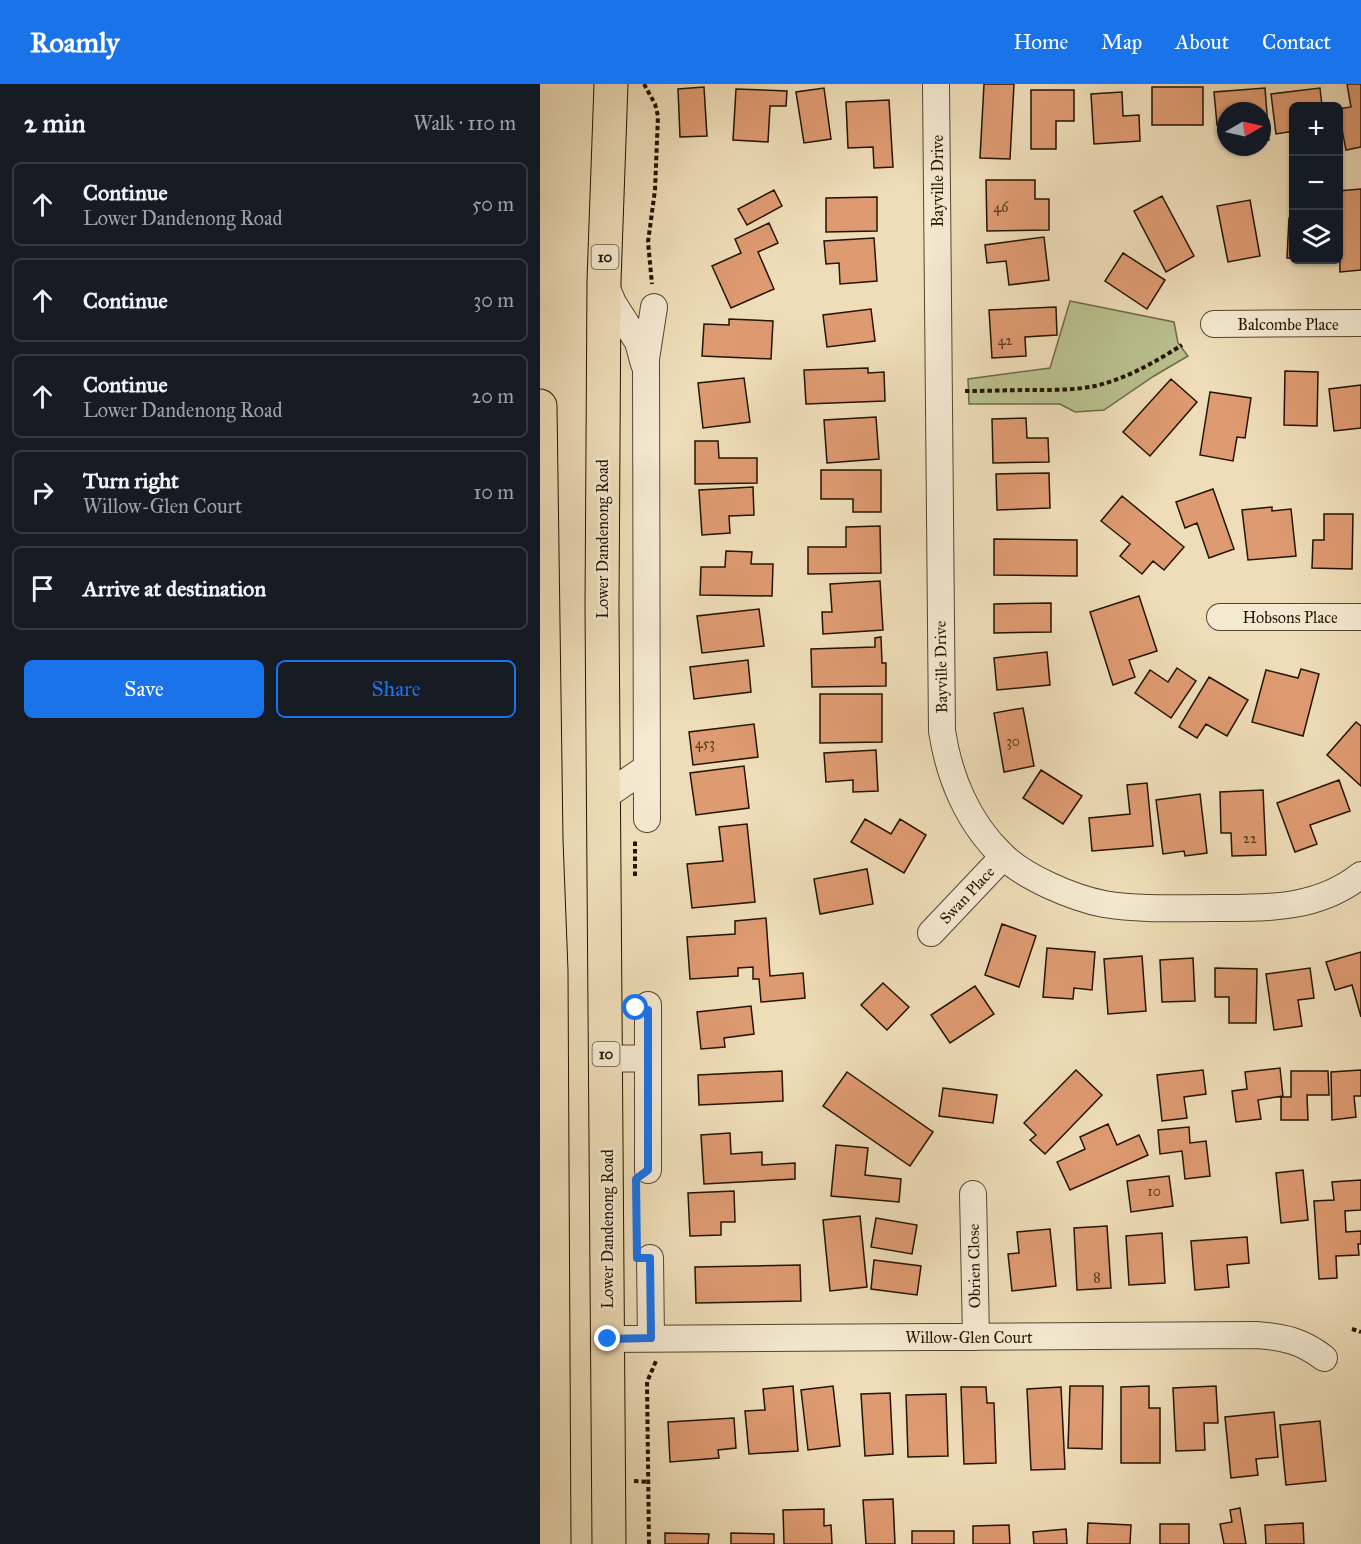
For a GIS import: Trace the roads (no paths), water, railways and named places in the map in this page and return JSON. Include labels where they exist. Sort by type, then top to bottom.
[{"type":"highway","name":"Lower Dandenong Road","points":[[609,1544],[602,608],[604,281],[610,84]]},
{"type":"highway","points":[[540,406],[546,840],[551,971],[554,1544]]},
{"type":"street","name":"Bayville Drive","points":[[936,84],[942,731],[945,753],[953,779],[965,804],[984,834],[1004,857],[1050,886],[1079,898],[1103,904],[1151,908],[1266,908],[1314,900],[1336,891],[1361,875]]},
{"type":"street","name":"Lower Dandenong Road","points":[[604,281],[613,303],[638,342],[646,369]]},
{"type":"street","name":"Lower Dandenong Road","points":[[641,826],[646,768],[646,353],[654,307]]},
{"type":"street","name":"Balcombe Place","points":[[1214,324],[1361,323]]},
{"type":"street","name":"Hobsons Place","points":[[1220,617],[1361,617]]},
{"type":"street","points":[[604,797],[646,768]]},
{"type":"street","name":"Swan Place","points":[[931,933],[1004,857]]},
{"type":"street","points":[[648,1005],[648,1170]]},
{"type":"street","points":[[606,1059],[648,1059]]},
{"type":"street","name":"Obrien Close","points":[[973,1194],[976,1337]]},
{"type":"street","points":[[650,1258],[659,1339]]},
{"type":"street","name":"Willow-Glen Court","points":[[608,1339],[1256,1335],[1278,1336],[1297,1341],[1324,1358]]}]
